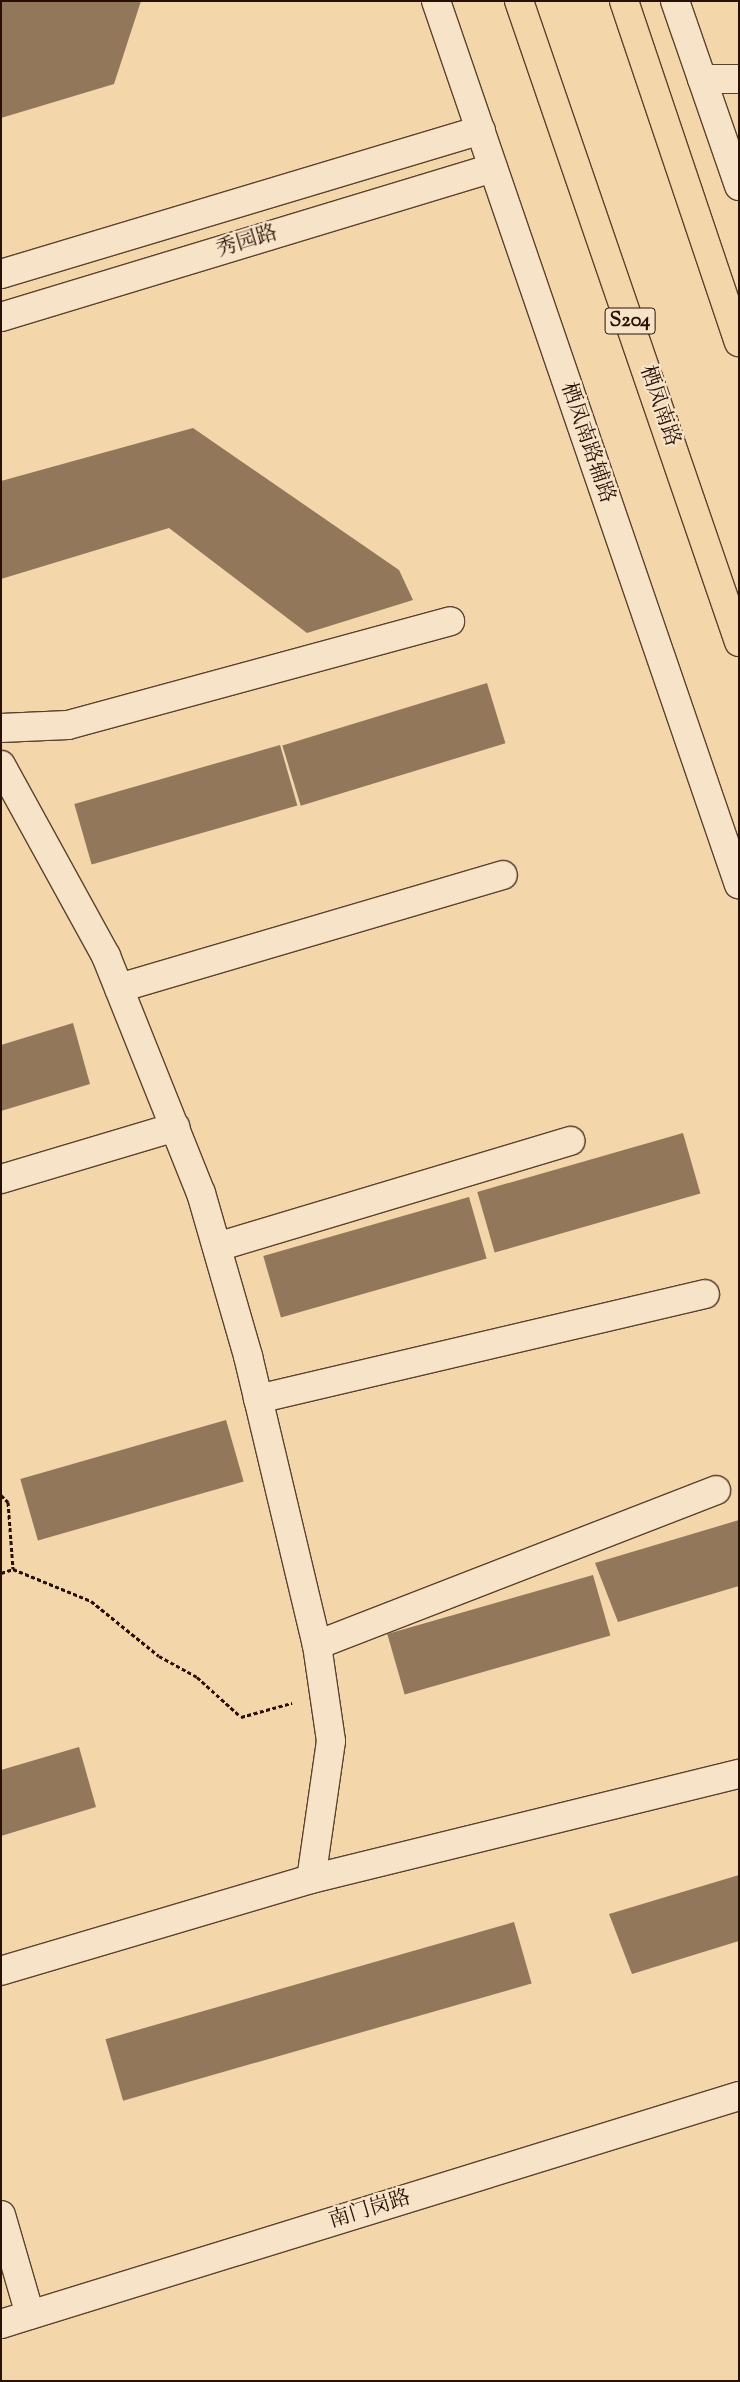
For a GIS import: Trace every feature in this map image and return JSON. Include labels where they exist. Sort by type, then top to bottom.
[{"type":"main road","name":"栖凤南路","points":[[519,1],[739,642]]},
{"type":"main road","points":[[624,1],[739,342]]},
{"type":"street","name":"栖凤南路辅路","points":[[436,1],[739,885]]},
{"type":"street","points":[[675,1],[739,186]]},
{"type":"street","points":[[702,79],[739,79]]},
{"type":"street","name":"秀园路","points":[[1,274],[481,130]]},
{"type":"street","name":"秀园路","points":[[1,316],[493,168]]},
{"type":"street","points":[[1,728],[68,725],[450,621]]},
{"type":"street","points":[[1,765],[106,956],[201,1193],[217,1247],[258,1399],[317,1645],[331,1742],[311,1879]]},
{"type":"street","points":[[119,988],[503,874]]},
{"type":"street","points":[[1,1179],[175,1127]]},
{"type":"street","points":[[217,1247],[570,1141]]},
{"type":"street","points":[[258,1399],[705,1294]]},
{"type":"street","points":[[317,1645],[716,1490]]},
{"type":"street","points":[[1,1971],[311,1879],[739,1774]]},
{"type":"street","name":"南门岗路","points":[[1,2324],[739,2096]]},
{"type":"street","points":[[1,2215],[30,2315]]},
{"type":"path","points":[[1,1494],[8,1502],[13,1569]]},
{"type":"path","points":[[1,1573],[13,1569],[91,1601],[159,1656],[197,1678],[240,1717],[324,1694]]},
{"type":"building","points":[[1,1],[141,1],[114,84],[1,118]]},
{"type":"building","points":[[193,428],[399,570],[413,600],[307,633],[169,528],[1,579],[1,481]]},
{"type":"building","points":[[487,683],[505,743],[301,806],[282,746]]},
{"type":"building","points":[[280,745],[297,806],[92,865],[74,804]]},
{"type":"building","points":[[73,1023],[90,1084],[1,1111],[1,1045]]},
{"type":"building","points":[[683,1133],[700,1194],[495,1253],[477,1192]]},
{"type":"building","points":[[469,1197],[487,1259],[281,1318],[263,1256]]},
{"type":"building","points":[[226,1420],[244,1482],[38,1541],[20,1479]]},
{"type":"building","points":[[739,1520],[739,1586],[618,1622],[595,1563]]},
{"type":"building","points":[[593,1575],[610,1636],[405,1695],[387,1634]]},
{"type":"building","points":[[79,1747],[96,1807],[1,1836],[1,1770]]},
{"type":"building","points":[[739,1875],[739,1941],[632,1974],[609,1914]]},
{"type":"building","points":[[514,1922],[532,1984],[123,2101],[105,2039]]}]
